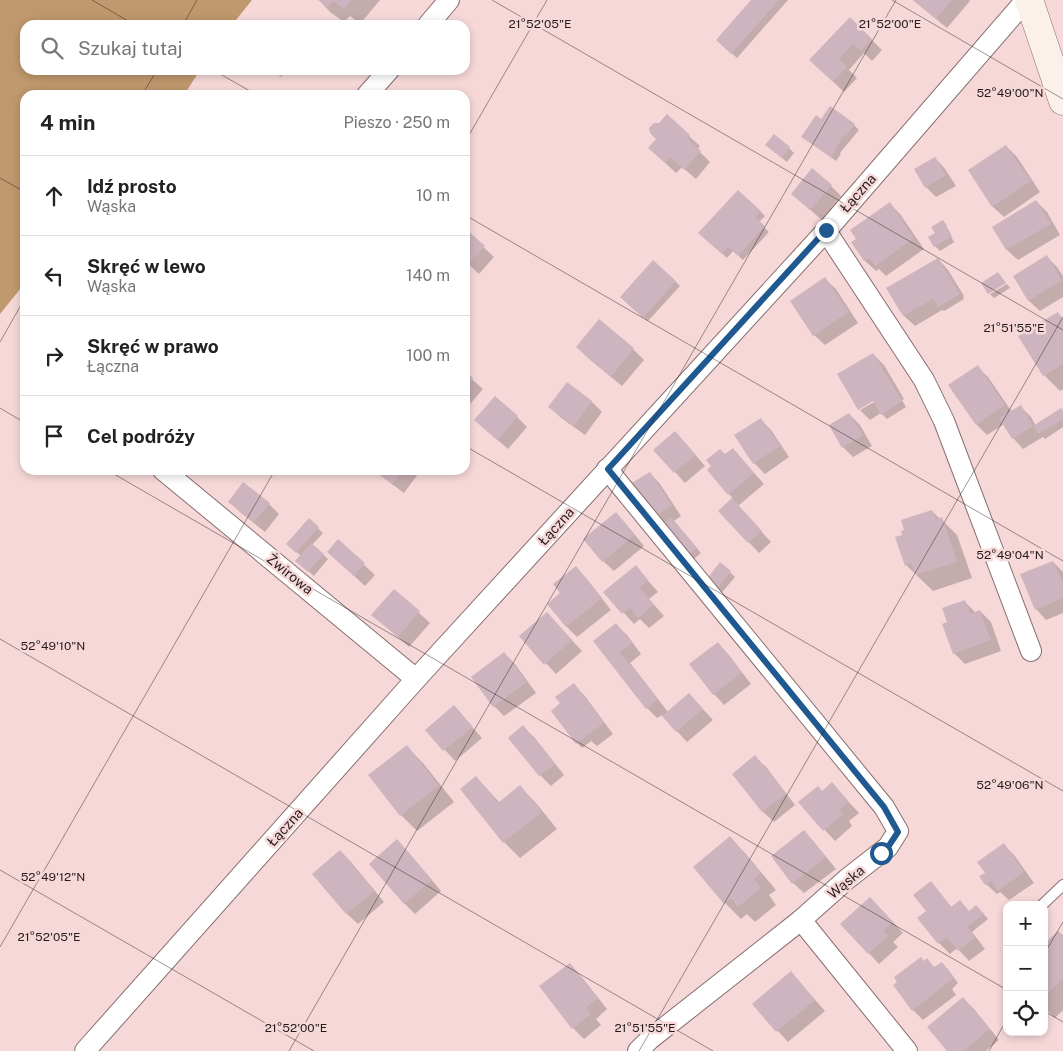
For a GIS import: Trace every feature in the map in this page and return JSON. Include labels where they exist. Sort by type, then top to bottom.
[{"type":"street","points":[[432,20],[449,0]]},
{"type":"street","points":[[1027,0],[1058,70],[1063,101]]},
{"type":"street","name":"Łączna","points":[[85,1051],[416,679],[826,230],[1027,0]]},
{"type":"street","points":[[371,90],[385,75]]},
{"type":"street","points":[[826,230],[924,380],[940,413],[1031,651]]},
{"type":"street","name":"Wąska","points":[[608,469],[884,807],[898,832],[888,847],[801,920]]},
{"type":"street","name":"Żwirowa","points":[[169,475],[416,679]]},
{"type":"street","points":[[638,1051],[650,1039],[801,920],[907,1051]]},
{"type":"lane","points":[[1046,901],[1063,885]]},
{"type":"shaded area","points":[[0,0],[252,0],[236,20],[20,20],[20,75],[197,75],[187,90],[20,90],[20,289],[0,314]]},
{"type":"building","points":[[318,0],[351,0],[344,9],[333,1],[328,7]]},
{"type":"building","points":[[751,0],[779,0],[731,54],[716,40]]},
{"type":"building","points":[[913,0],[952,0],[936,19]]},
{"type":"building","points":[[850,17],[872,39],[861,51],[853,44],[839,59],[847,67],[833,82],[809,60]]},
{"type":"building","points":[[830,106],[855,124],[846,136],[844,135],[831,157],[801,137],[816,115],[821,119]]},
{"type":"building","points":[[667,114],[690,135],[687,138],[701,151],[684,170],[670,157],[665,163],[648,148],[656,139],[650,133],[649,128],[654,123],[659,123]]},
{"type":"building","points":[[774,134],[790,147],[782,158],[765,145]]},
{"type":"building","points":[[1006,145],[1031,181],[992,207],[968,170]]},
{"type":"building","points":[[935,157],[946,175],[925,188],[914,169]]},
{"type":"building","points":[[812,168],[832,185],[810,210],[791,194]]},
{"type":"building","points":[[738,190],[761,211],[755,217],[765,226],[738,256],[728,247],[722,254],[698,233]]},
{"type":"building","points":[[1036,200],[1051,224],[1006,250],[992,227]]},
{"type":"building","points":[[890,202],[914,238],[875,266],[869,258],[864,261],[851,242],[856,239],[850,230]]},
{"type":"building","points":[[943,220],[952,236],[934,247],[928,237],[935,233],[931,227]]},
{"type":"building","points":[[470,232],[485,246],[470,263]]},
{"type":"building","points":[[1047,255],[1062,280],[1028,301],[1013,276]]},
{"type":"building","points":[[938,258],[960,294],[938,307],[933,299],[903,316],[886,288]]},
{"type":"building","points":[[653,260],[676,281],[643,318],[620,297]]},
{"type":"building","points":[[998,272],[1006,283],[988,294],[981,283]]},
{"type":"building","points":[[825,277],[849,312],[813,336],[790,301]]},
{"type":"building","points":[[1058,312],[1063,320],[1063,364],[1043,376],[1018,336]]},
{"type":"building","points":[[599,319],[634,348],[611,377],[576,347]]},
{"type":"building","points":[[873,353],[902,401],[881,415],[873,401],[858,410],[837,374]]},
{"type":"building","points":[[978,365],[1005,405],[976,425],[948,385]]},
{"type":"building","points":[[567,382],[592,401],[574,426],[548,407]]},
{"type":"building","points":[[495,396],[518,416],[497,440],[474,420]]},
{"type":"building","points":[[1021,405],[1033,426],[1012,439],[999,418]]},
{"type":"building","points":[[1061,408],[1063,419],[1039,434],[1033,426]]},
{"type":"building","points":[[849,413],[863,435],[842,448],[829,425]]},
{"type":"building","points":[[761,418],[780,446],[753,464],[734,435]]},
{"type":"building","points":[[675,431],[696,455],[674,473],[653,450]]},
{"type":"building","points":[[733,448],[754,473],[728,495],[707,470],[711,466],[706,460],[720,449],[725,454]]},
{"type":"building","points":[[650,472],[672,505],[652,518],[630,484]]},
{"type":"building","points":[[380,475],[399,475],[392,484]]},
{"type":"building","points":[[243,482],[270,503],[254,522],[228,502]]},
{"type":"building","points":[[732,498],[762,531],[748,543],[718,511]]},
{"type":"building","points":[[932,510],[936,519],[942,517],[957,562],[916,575],[911,563],[905,566],[895,537],[902,535],[901,531],[904,530],[901,520]]},
{"type":"building","points":[[616,512],[635,535],[602,562],[583,539]]},
{"type":"building","points":[[671,517],[697,548],[688,555],[663,524]]},
{"type":"building","points":[[309,518],[319,527],[296,553],[286,544]]},
{"type":"building","points":[[338,539],[365,563],[354,576],[327,552]]},
{"type":"building","points":[[311,543],[324,554],[308,572],[295,561]]},
{"type":"building","points":[[1053,561],[1063,583],[1063,598],[1035,610],[1020,574]]},
{"type":"building","points":[[720,562],[731,571],[714,593],[703,584]]},
{"type":"building","points":[[636,565],[648,580],[640,588],[654,605],[638,618],[630,608],[622,614],[603,592]]},
{"type":"building","points":[[576,566],[602,598],[566,627],[547,604],[560,593],[553,584]]},
{"type":"building","points":[[394,589],[420,611],[398,637],[371,615]]},
{"type":"building","points":[[965,600],[970,614],[980,610],[991,640],[953,654],[942,624],[947,622],[942,608]]},
{"type":"building","points":[[547,612],[572,640],[544,665],[519,636]]},
{"type":"building","points":[[616,623],[632,643],[620,652],[658,699],[646,709],[593,641]]},
{"type":"building","points":[[718,642],[742,673],[713,695],[689,664]]},
{"type":"building","points":[[504,652],[527,682],[493,707],[471,677]]},
{"type":"building","points":[[574,683],[604,723],[576,744],[551,711],[560,703],[555,697]]},
{"type":"building","points":[[689,693],[703,709],[676,732],[662,716]]},
{"type":"building","points":[[454,705],[473,727],[443,751],[425,730]]},
{"type":"building","points":[[523,725],[555,764],[539,776],[508,738]]},
{"type":"building","points":[[407,745],[439,786],[400,816],[368,775]]},
{"type":"building","points":[[755,755],[786,794],[762,812],[732,774]]},
{"type":"building","points":[[476,776],[498,803],[520,785],[542,812],[503,843],[460,789]]},
{"type":"building","points":[[832,782],[849,802],[839,810],[843,814],[823,831],[798,802],[818,786],[822,791]]},
{"type":"building","points":[[804,830],[826,857],[792,884],[771,856]]},
{"type":"building","points":[[730,836],[761,873],[754,879],[761,888],[738,907],[731,898],[724,904],[693,867]]},
{"type":"building","points":[[397,839],[432,880],[404,904],[369,864]]},
{"type":"building","points":[[1004,843],[1024,872],[998,891],[991,881],[985,885],[979,876],[985,873],[977,862]]},
{"type":"building","points":[[340,850],[375,891],[346,914],[312,874]]},
{"type":"building","points":[[931,881],[951,907],[960,900],[969,911],[976,905],[984,914],[967,927],[975,937],[958,951],[947,937],[938,944],[917,918],[926,911],[913,895]]},
{"type":"building","points":[[870,897],[893,922],[883,931],[888,936],[868,954],[840,924]]},
{"type":"building","points":[[1058,931],[1063,935],[1063,979],[1048,993],[1048,946],[1048,940]]},
{"type":"building","points":[[921,957],[924,961],[927,958],[934,967],[942,962],[954,978],[912,1011],[893,985],[897,982],[894,977]]},
{"type":"building","points":[[570,963],[598,998],[586,1008],[591,1014],[572,1029],[539,986]]},
{"type":"building","points":[[791,971],[815,1000],[776,1032],[752,1004]]},
{"type":"building","points":[[963,997],[990,1029],[963,1051],[947,1051],[927,1027]]},
{"type":"route","points":[[826,230],[608,469],[884,807],[898,832],[888,847],[881,853]]}]
